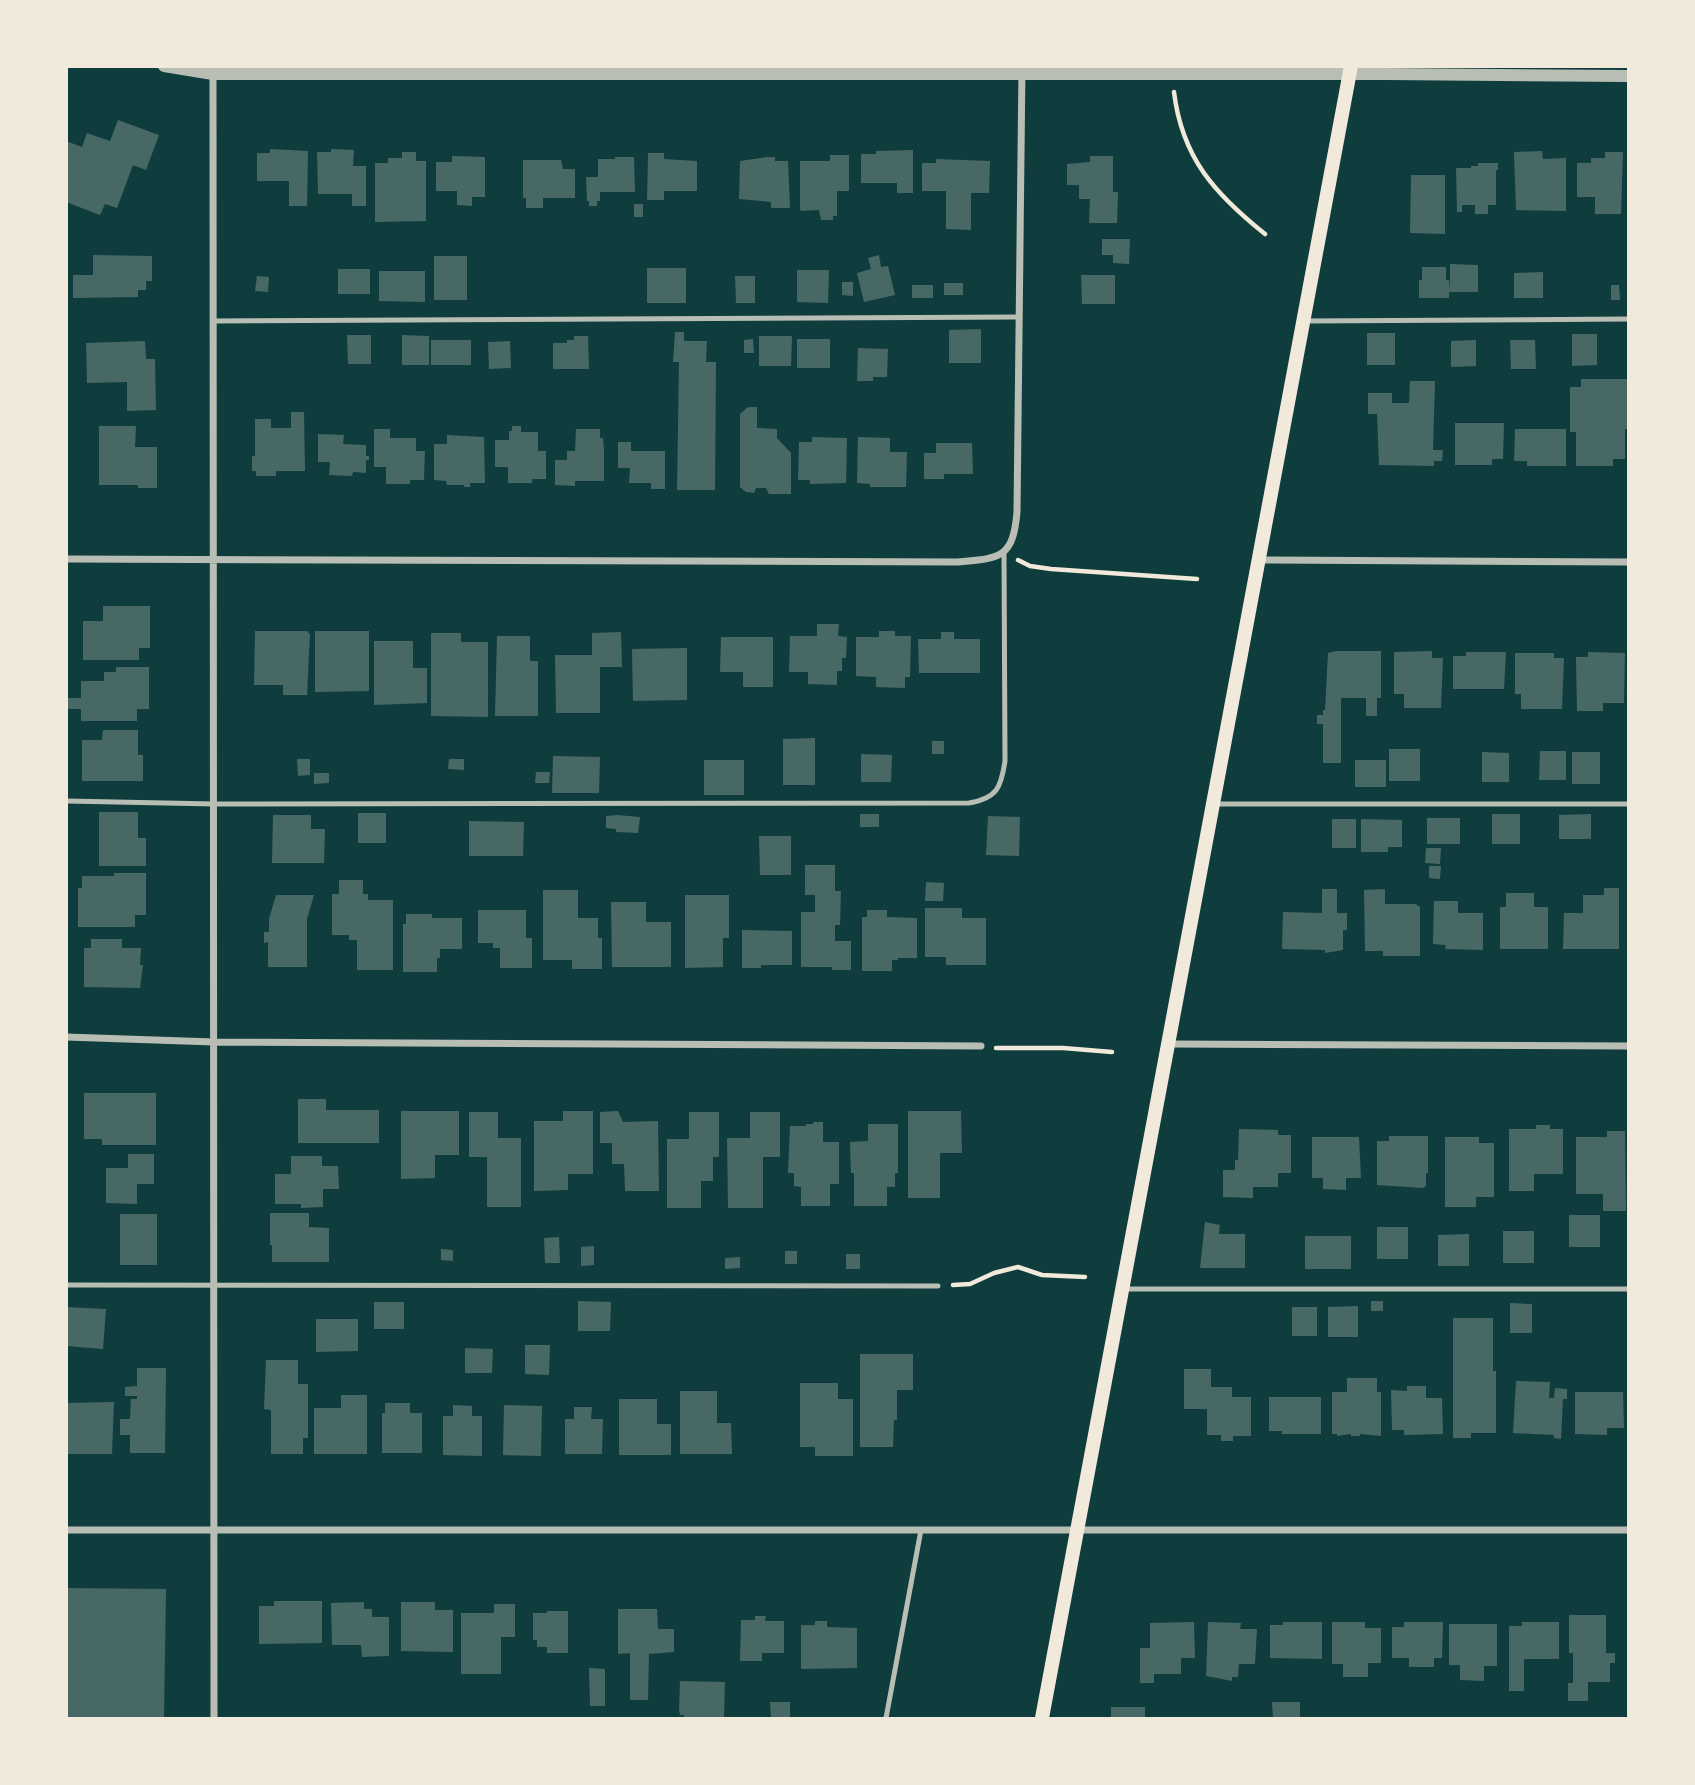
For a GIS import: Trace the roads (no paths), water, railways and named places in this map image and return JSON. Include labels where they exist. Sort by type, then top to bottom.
[{"type":"main road","points":[[1042,1718],[1350,71]]},
{"type":"street","points":[[164,66],[213,70],[1022,70],[1172,75],[1350,71],[1629,76]]},
{"type":"street","points":[[213,70],[214,1718]]},
{"type":"street","points":[[66,559],[958,562],[1004,554],[1012,541],[1017,512],[1022,70]]},
{"type":"street","points":[[1259,560],[1629,562]]},
{"type":"street","points":[[66,1037],[214,1042],[981,1046]]},
{"type":"street","points":[[1170,1044],[1629,1046]]},
{"type":"street","points":[[66,1530],[1629,1530]]},
{"type":"lane","points":[[214,321],[1019,317]]},
{"type":"lane","points":[[1305,321],[1629,319]]},
{"type":"lane","points":[[66,801],[215,804],[969,803],[984,800],[995,793],[1002,779],[1005,761],[1004,554]]},
{"type":"lane","points":[[1214,804],[1629,804]]},
{"type":"lane","points":[[66,1285],[213,1283],[938,1286]]},
{"type":"lane","points":[[1123,1289],[1629,1289]]},
{"type":"lane","points":[[886,1718],[921,1530]]}]
